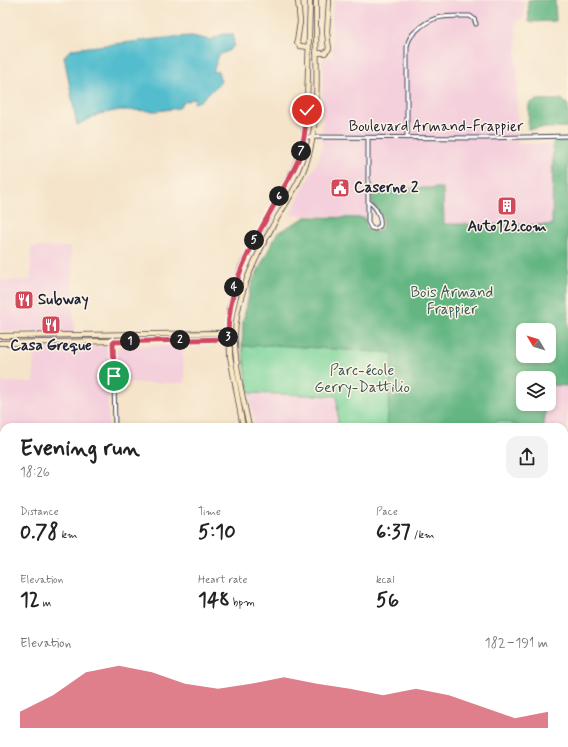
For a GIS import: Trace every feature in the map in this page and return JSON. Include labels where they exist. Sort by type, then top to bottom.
[{"type":"street","points":[[298,0],[300,18],[297,42],[301,46],[309,47]]},
{"type":"street","points":[[242,423],[232,370],[228,339],[229,309],[239,272],[293,170],[304,137],[310,0]]},
{"type":"street","points":[[248,423],[238,371],[235,339],[240,298],[247,275],[302,173],[313,138],[316,0]]},
{"type":"street","points":[[316,53],[325,53],[329,49],[327,32],[329,0]]},
{"type":"street","points":[[407,138],[407,47],[411,36],[426,22],[435,17],[470,16],[474,19],[476,24]]},
{"type":"street","name":"Boulevard Armand-Frappier","points":[[304,137],[407,138],[568,136]]},
{"type":"street","points":[[368,138],[369,224],[372,229],[375,229],[380,226],[380,220],[374,206],[369,202]]},
{"type":"street","points":[[0,336],[235,333]]},
{"type":"street","points":[[113,335],[115,423]]},
{"type":"street","points":[[0,343],[235,339]]},
{"type":"shaded area","points":[[334,0],[524,0],[524,19],[516,20],[518,143],[553,144],[552,225],[444,224],[442,188],[372,188],[372,219],[290,215],[319,158],[322,146],[323,58],[333,58],[332,17]]},
{"type":"shaded area","points":[[31,247],[71,247],[75,347],[107,347],[108,350],[118,349],[119,347],[182,345],[185,383],[108,383],[108,423],[0,423],[0,382],[34,382],[33,331],[0,331],[0,281],[31,280]]},
{"type":"shaded area","points":[[556,385],[568,386],[568,423],[544,423],[545,411],[556,411]]},
{"type":"shaded area","points":[[263,392],[337,396],[338,423],[254,423],[249,393]]},
{"type":"green space","points":[[528,0],[555,0],[556,21],[529,22]]},
{"type":"green space","points":[[562,99],[568,105],[568,127],[528,129],[529,104],[537,100]]},
{"type":"green space","name":"Bois Armand Frappier","points":[[568,139],[568,386],[556,385],[556,371],[516,371],[516,411],[545,411],[544,423],[510,423],[498,420],[496,423],[387,423],[393,353],[276,345],[242,346],[243,321],[252,283],[277,233],[306,217],[365,218],[366,226],[371,231],[377,232],[382,228],[383,218],[372,202],[372,188],[443,188],[444,224],[552,225],[553,141]]},
{"type":"green space","points":[[220,335],[220,337],[135,338]]},
{"type":"green space","name":"Parc-école Gerry-Dattilio","points":[[276,345],[393,353],[387,423],[338,423],[337,396],[249,393],[242,346]]},
{"type":"green space","points":[[498,419],[511,423],[496,423]]},
{"type":"water","points":[[223,34],[233,34],[234,46],[228,51],[219,55],[213,72],[218,71],[221,82],[200,101],[194,103],[195,98],[182,103],[179,108],[157,111],[120,110],[99,114],[77,125],[64,56],[72,49],[174,37],[192,36],[210,40]]},
{"type":"place","name":"Caserne 2","points":[[340,188]]},
{"type":"place","name":"Auto123.com","points":[[507,206]]},
{"type":"place","name":"Subway","points":[[24,300]]},
{"type":"place","name":"Casa Greque","points":[[51,325]]},
{"type":"route","points":[[114,376],[113,342],[228,339],[229,309],[237,277],[249,250],[297,162],[304,141],[307,110]]}]
